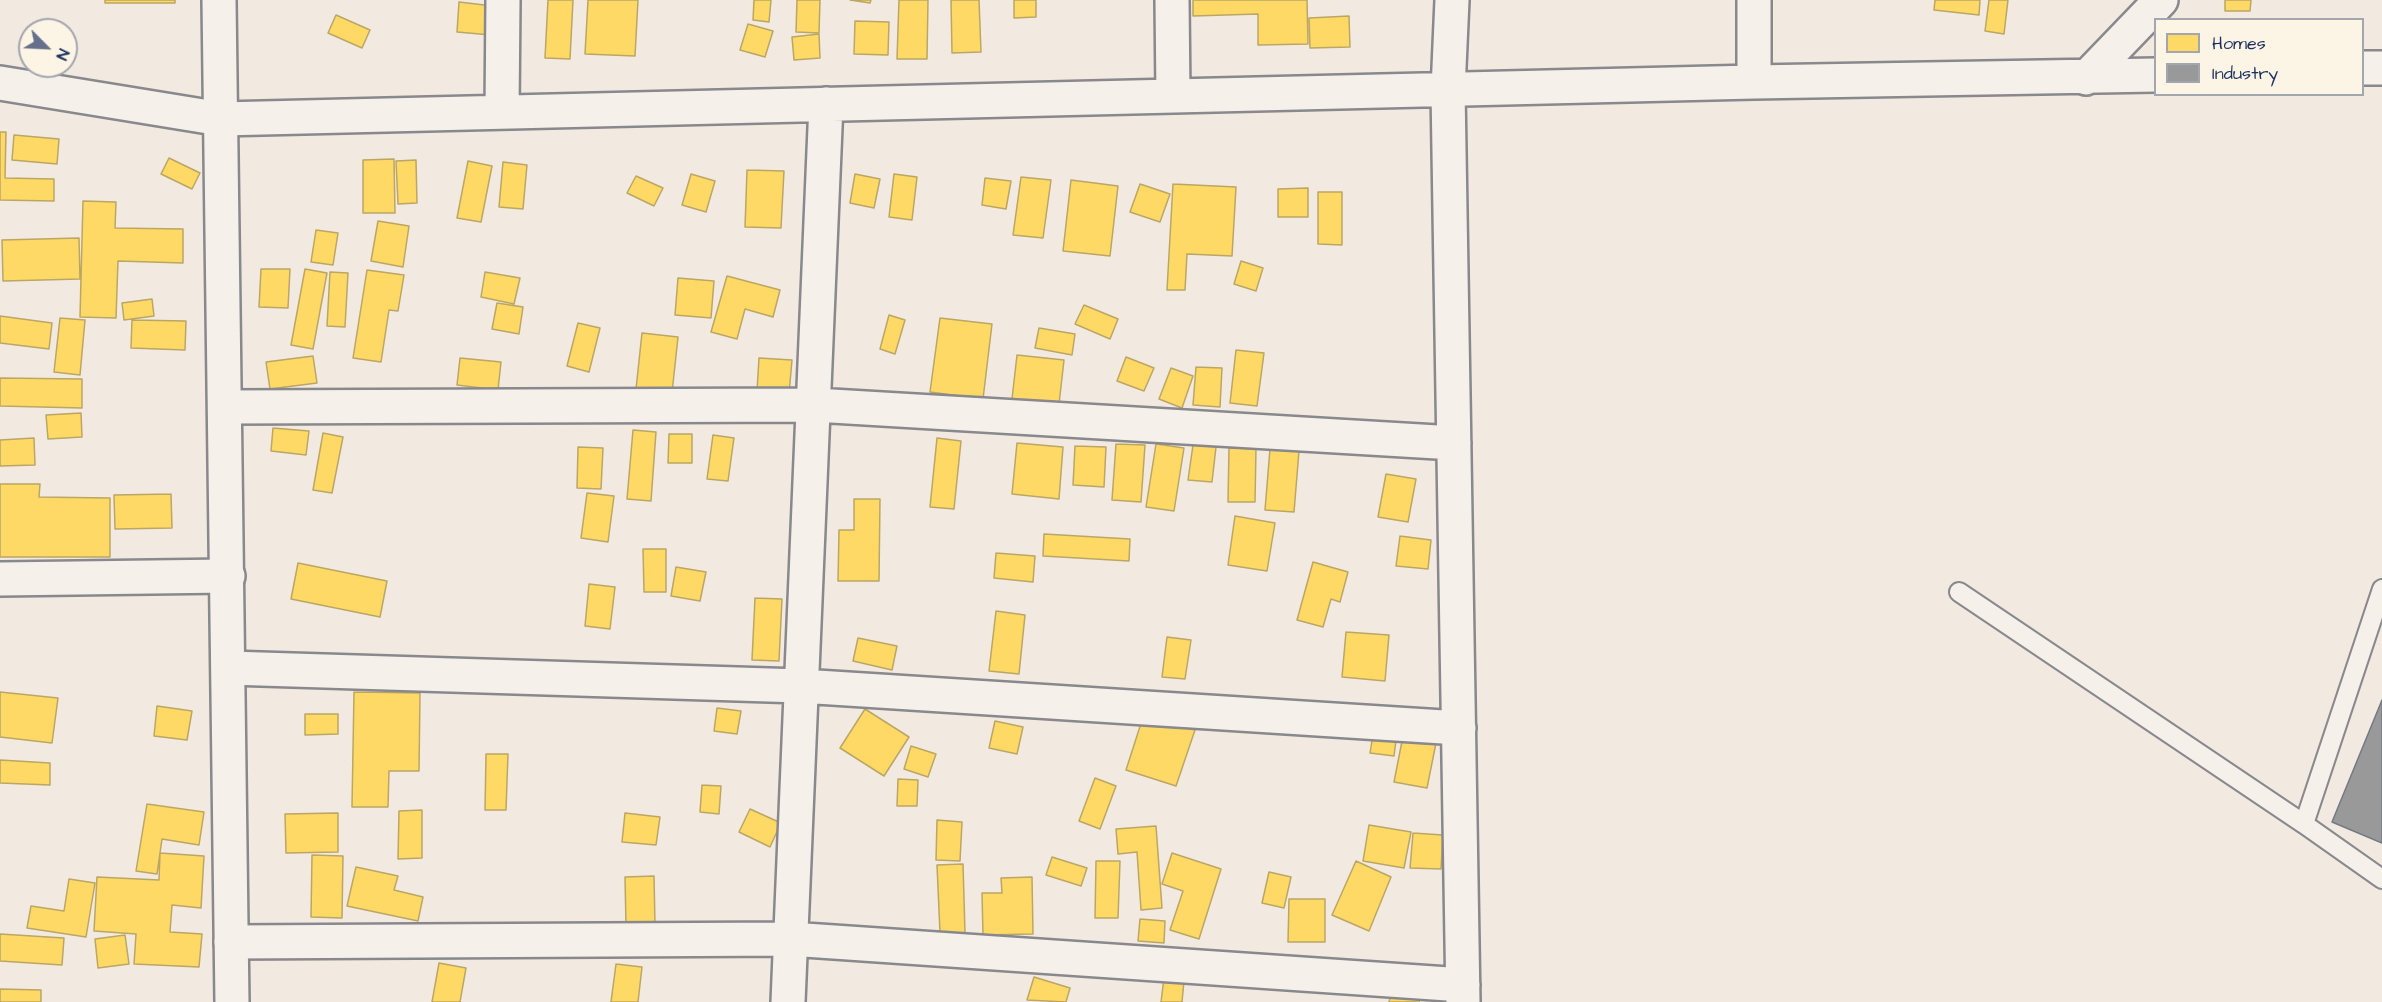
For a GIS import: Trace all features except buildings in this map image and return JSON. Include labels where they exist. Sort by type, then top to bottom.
[{"type":"street","points":[[219,0],[232,1002]]},
{"type":"street","points":[[502,112],[503,0]]},
{"type":"street","points":[[1172,0],[1173,96]]},
{"type":"street","points":[[231,942],[790,939],[1463,994],[1448,90],[1452,0]]},
{"type":"street","points":[[1754,0],[1754,82]]},
{"type":"street","points":[[2086,78],[2162,0]]},
{"type":"street","points":[[2364,68],[2382,68]]},
{"type":"street","points":[[0,83],[221,119],[1754,82],[2154,75]]},
{"type":"street","points":[[788,1002],[826,104]]},
{"type":"street","points":[[225,407],[815,405],[1454,443]]},
{"type":"street","points":[[0,579],[228,576]]},
{"type":"street","points":[[229,668],[801,686],[1459,728]]},
{"type":"lane","points":[[2304,824],[2382,589]]},
{"type":"lane","points":[[1959,592],[2382,879]]}]
